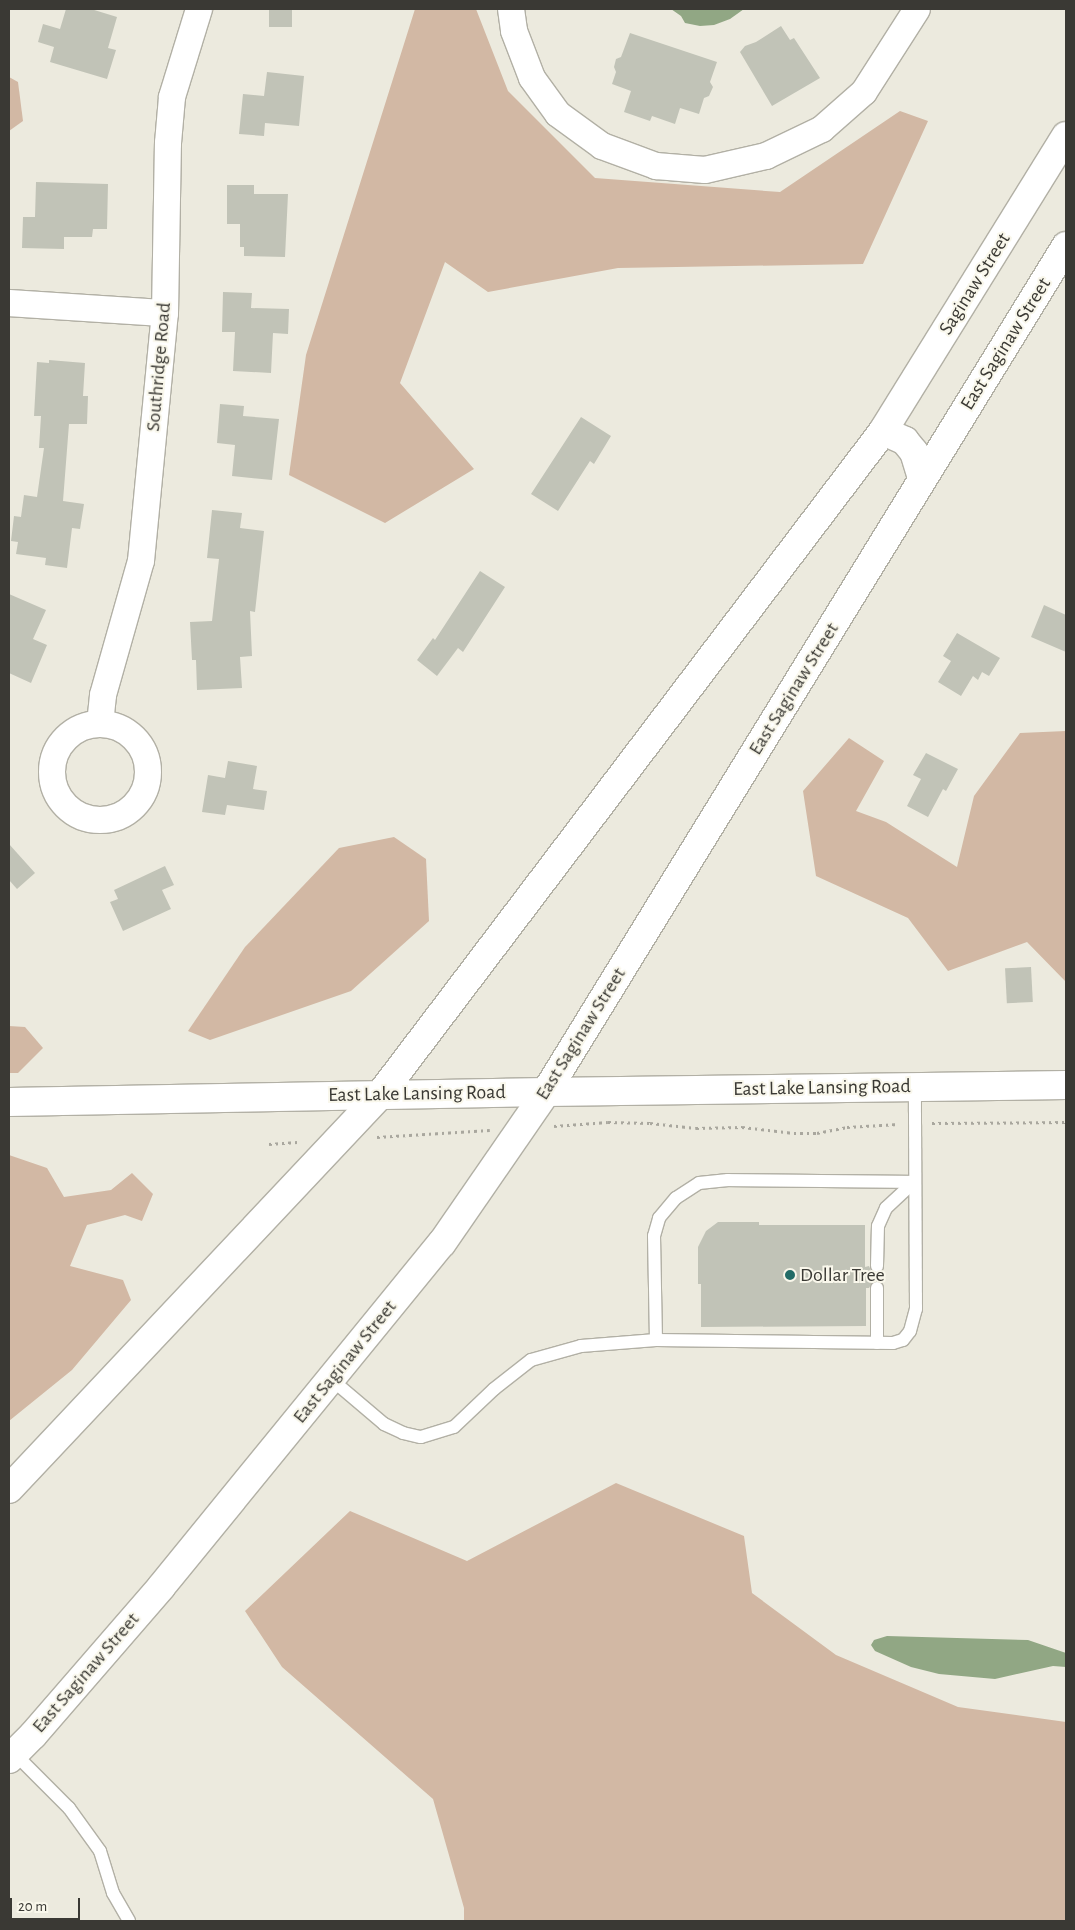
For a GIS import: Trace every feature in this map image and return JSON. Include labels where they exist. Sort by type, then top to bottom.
[{"type":"main road","name":"Saginaw Street","points":[[884,431],[1066,136]]},
{"type":"main road","name":"East Saginaw Street","points":[[16,1744],[161,1587],[442,1243],[546,1092],[1066,246]]},
{"type":"main road","points":[[9,1489],[380,1095],[884,431],[905,441],[914,452],[922,479]]},
{"type":"main road","name":"East Lake Lansing Road","points":[[9,1102],[1066,1085]]},
{"type":"street","name":"Southridge Road","points":[[100,724],[103,695],[141,561],[165,313],[168,143],[172,98],[198,9]]},
{"type":"street","points":[[511,9],[514,31],[532,78],[558,114],[602,146],[656,166],[705,170],[766,156],[822,129],[864,92],[917,9]]},
{"type":"street","points":[[9,303],[165,313]]},
{"type":"lane","points":[[332,1379],[384,1424],[403,1433],[421,1437],[454,1427],[494,1389],[532,1360],[581,1346],[656,1340],[893,1343],[903,1340],[910,1331],[916,1309],[915,1087]]},
{"type":"lane","points":[[656,1340],[654,1236],[659,1218],[676,1198],[699,1183],[728,1180],[914,1182]]},
{"type":"lane","points":[[877,1266],[878,1226],[886,1208],[914,1182]]},
{"type":"lane","points":[[877,1288],[877,1343]]},
{"type":"lane","points":[[16,1744],[69,1808],[100,1851],[113,1893],[129,1921]]},
{"type":"path","points":[[269,1144],[625,1122],[696,1128],[742,1127],[794,1133],[816,1133],[874,1124],[1066,1122]]},
{"type":"shaded area","points":[[415,9],[476,9],[508,91],[595,178],[780,192],[900,111],[928,121],[863,264],[618,268],[488,292],[445,262],[400,383],[474,469],[385,523],[289,475],[306,355]]},
{"type":"shaded area","points":[[671,9],[744,9],[730,19],[714,25],[700,26],[685,23],[681,16]]},
{"type":"shaded area","points":[[9,77],[18,82],[23,121],[9,131]]},
{"type":"shaded area","points":[[1066,731],[1066,982],[1027,942],[948,971],[908,918],[816,876],[803,791],[849,738],[884,761],[856,811],[886,822],[957,867],[974,796],[1020,733]]},
{"type":"shaded area","points":[[394,837],[426,859],[429,921],[351,991],[210,1040],[188,1031],[245,947],[339,848]]},
{"type":"shaded area","points":[[9,1026],[25,1027],[43,1048],[18,1073],[9,1073]]},
{"type":"shaded area","points":[[9,1155],[47,1168],[64,1197],[111,1190],[132,1173],[153,1194],[142,1221],[125,1215],[87,1225],[70,1266],[123,1280],[131,1300],[72,1370],[9,1421]]},
{"type":"shaded area","points":[[616,1483],[744,1536],[752,1593],[836,1655],[958,1707],[1066,1722],[1066,1921],[464,1921],[464,1908],[433,1799],[282,1667],[245,1611],[350,1511],[467,1561]]},
{"type":"shaded area","points":[[887,1636],[1028,1640],[1066,1653],[1066,1667],[1053,1666],[995,1679],[939,1674],[911,1667],[875,1651],[871,1645],[874,1640]]},
{"type":"building","points":[[66,9],[91,9],[117,17],[108,48],[116,50],[107,79],[50,62],[54,47],[38,42],[43,24],[60,29]]},
{"type":"building","points":[[269,9],[292,9],[292,27],[269,27]]},
{"type":"building","points":[[781,26],[790,40],[794,38],[820,78],[772,106],[740,52],[745,46],[756,42]]},
{"type":"building","points":[[630,33],[717,62],[710,82],[713,87],[709,96],[704,98],[699,114],[680,108],[675,124],[652,116],[650,121],[624,112],[631,91],[612,84],[616,72],[614,67],[616,59],[621,57]]},
{"type":"building","points":[[267,72],[304,76],[299,126],[265,123],[264,136],[239,134],[243,94],[264,96]]},
{"type":"building","points":[[36,182],[108,184],[107,229],[93,229],[92,237],[64,237],[64,249],[22,248],[23,217],[35,217]]},
{"type":"building","points":[[227,185],[254,185],[254,194],[288,194],[285,257],[244,256],[244,247],[240,247],[240,224],[227,224]]},
{"type":"building","points":[[223,292],[252,293],[251,308],[289,309],[288,334],[273,333],[271,373],[233,371],[235,332],[222,332]]},
{"type":"building","points":[[49,360],[85,363],[83,396],[88,396],[87,424],[69,424],[63,501],[84,504],[80,529],[72,528],[67,568],[45,565],[46,558],[16,554],[18,542],[11,541],[14,516],[21,517],[24,495],[37,497],[44,448],[39,448],[41,416],[34,416],[37,362],[49,363]]},
{"type":"building","points":[[220,404],[244,406],[243,416],[279,419],[272,480],[232,476],[235,445],[217,443]]},
{"type":"building","points":[[581,417],[611,436],[594,464],[590,461],[558,511],[531,494]]},
{"type":"building","points":[[212,510],[242,513],[240,528],[264,531],[255,612],[250,611],[252,656],[240,657],[242,688],[197,690],[196,660],[192,660],[190,622],[212,621],[219,559],[207,558]]},
{"type":"building","points":[[480,571],[505,587],[463,652],[458,648],[437,676],[417,660],[433,638],[435,640]]},
{"type":"building","points":[[9,594],[46,610],[33,639],[47,645],[31,683],[9,673]]},
{"type":"building","points":[[1044,605],[1066,615],[1066,652],[1031,637]]},
{"type":"building","points":[[957,633],[1000,658],[989,676],[982,672],[978,680],[973,676],[961,696],[938,682],[951,661],[943,656]]},
{"type":"building","points":[[926,753],[958,769],[946,791],[943,789],[928,817],[907,806],[921,779],[913,775]]},
{"type":"building","points":[[228,761],[257,766],[253,789],[267,791],[264,810],[227,805],[225,815],[202,812],[208,775],[225,778]]},
{"type":"building","points":[[9,844],[35,873],[17,889],[9,880]]},
{"type":"building","points":[[165,866],[174,885],[162,890],[171,909],[123,931],[110,902],[118,899],[114,890]]},
{"type":"building","points":[[1031,967],[1033,1002],[1007,1003],[1005,968]]},
{"type":"building","name":"Dollar Tree","points":[[718,1222],[759,1222],[759,1225],[865,1225],[865,1267],[869,1266],[872,1273],[876,1274],[883,1271],[883,1283],[873,1281],[869,1288],[866,1288],[866,1326],[701,1327],[701,1284],[698,1284],[698,1247],[706,1231]]},
{"type":"place","name":"Dollar Tree","points":[[790,1275]]}]
